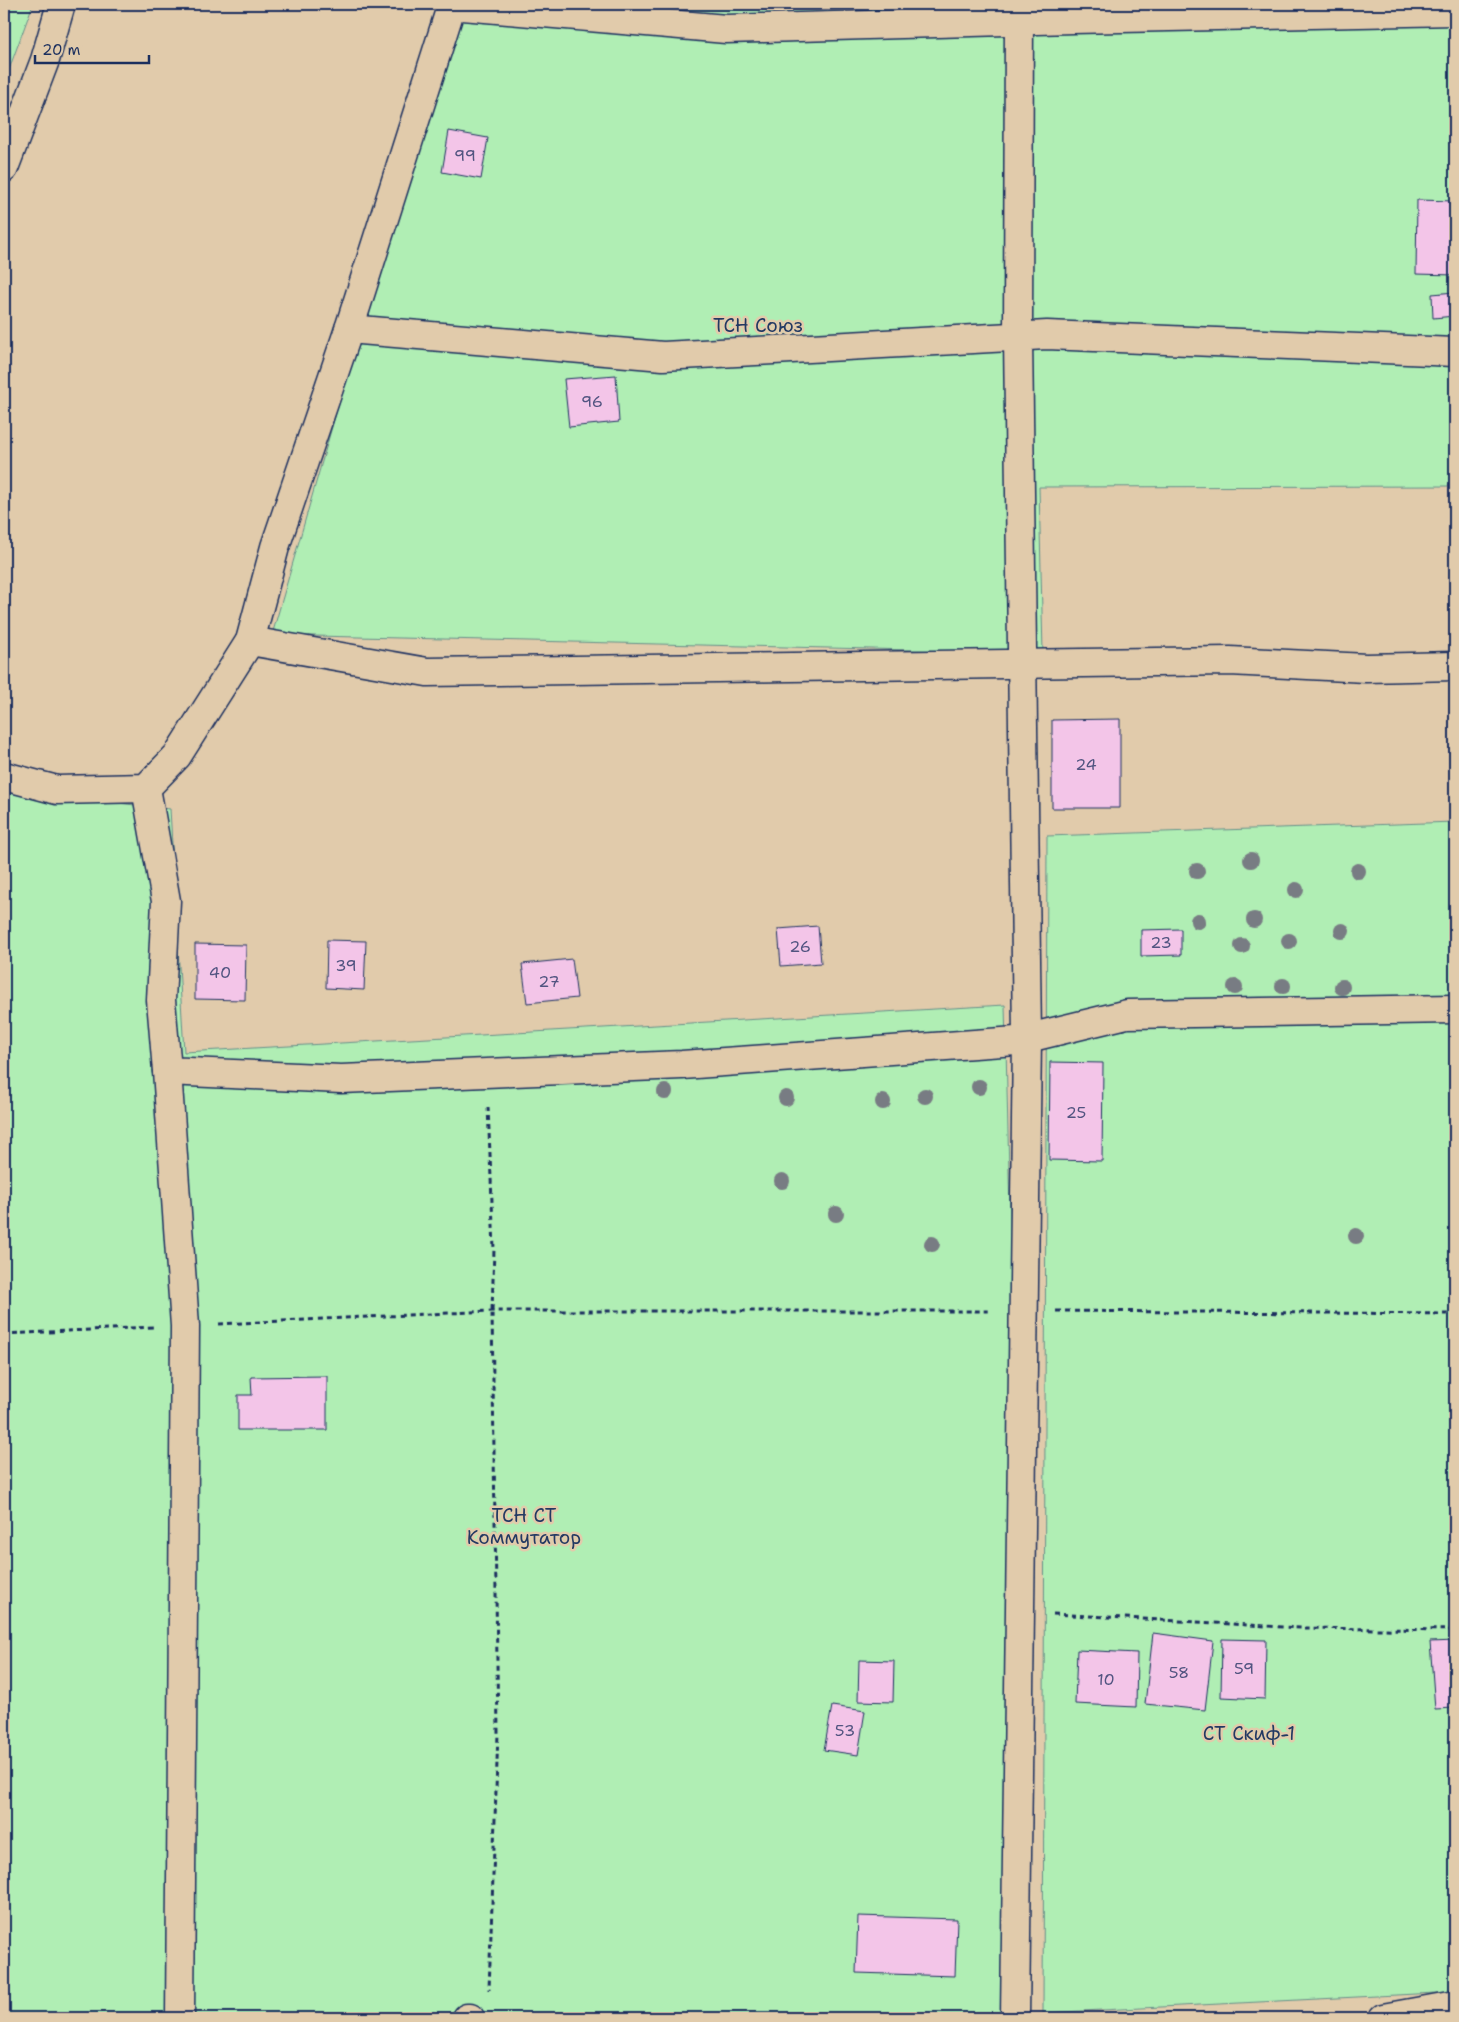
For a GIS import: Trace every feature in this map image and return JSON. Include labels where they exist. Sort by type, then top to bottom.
[{"type":"street","points":[[4,168],[45,60],[61,4]]},
{"type":"street","points":[[4,776],[57,790],[146,788],[177,756],[250,641],[275,547],[349,329],[452,5],[726,29],[1020,12],[1455,11]]},
{"type":"street","points":[[1015,2018],[1027,1038],[1018,337],[1020,12]]},
{"type":"street","points":[[349,329],[663,356],[1047,335],[1455,352]]},
{"type":"street","points":[[250,641],[427,672],[1230,661],[1366,668],[1455,666]]},
{"type":"street","points":[[146,788],[166,900],[161,1000],[185,1326],[180,2018]]},
{"type":"street","points":[[167,1070],[340,1080],[682,1065],[1016,1041],[1127,1014],[1455,1009]]},
{"type":"street","points":[[1383,2018],[1455,2005]]},
{"type":"path","points":[[487,1074],[494,1249],[492,1311],[498,1733],[489,1999]]},
{"type":"path","points":[[4,1334],[492,1311],[1024,1311],[1455,1314]]},
{"type":"path","points":[[1020,1612],[1302,1628],[1455,1630]]},
{"type":"green space","points":[[4,4],[33,4],[4,83]]},
{"type":"green space","name":"ТСН Союз","points":[[454,4],[1455,4],[1455,486],[1039,487],[1043,653],[272,635]]},
{"type":"green space","name":"ТСН СТ Коммутатор","points":[[4,790],[170,809],[184,1052],[1005,1005],[1029,2018],[4,2018]]},
{"type":"green space","name":"СТ Скиф-1","points":[[1455,822],[1455,1992],[1043,2013],[1047,836]]},
{"type":"building","points":[[449,131],[488,138],[481,179],[442,172]]},
{"type":"building","points":[[1417,200],[1455,201],[1455,275],[1416,274]]},
{"type":"building","points":[[1455,292],[1455,316],[1433,318],[1432,294]]},
{"type":"building","points":[[616,375],[619,422],[569,427],[564,379]]},
{"type":"building","points":[[1120,719],[1120,808],[1052,808],[1052,720]]},
{"type":"building","points":[[818,926],[821,963],[781,966],[778,929]]},
{"type":"building","points":[[1181,929],[1181,955],[1141,956],[1141,930]]},
{"type":"building","points":[[327,940],[366,941],[364,990],[326,988]]},
{"type":"building","points":[[195,944],[246,945],[245,1000],[195,999]]},
{"type":"building","points":[[572,959],[577,998],[527,1003],[522,964]]},
{"type":"building","points":[[1050,1062],[1103,1063],[1102,1161],[1049,1160]]},
{"type":"building","points":[[327,1376],[327,1430],[238,1430],[238,1395],[252,1395],[251,1377]]},
{"type":"building","points":[[1153,1633],[1213,1641],[1205,1710],[1145,1704]]},
{"type":"building","points":[[1222,1639],[1266,1640],[1265,1699],[1221,1697]]},
{"type":"building","points":[[1455,1641],[1455,1708],[1435,1709],[1430,1642]]},
{"type":"building","points":[[1077,1650],[1137,1653],[1136,1707],[1075,1704]]},
{"type":"building","points":[[859,1660],[894,1661],[893,1702],[858,1701]]},
{"type":"building","points":[[832,1706],[865,1711],[858,1755],[824,1750]]},
{"type":"building","points":[[858,1916],[957,1919],[955,1976],[856,1973]]}]
